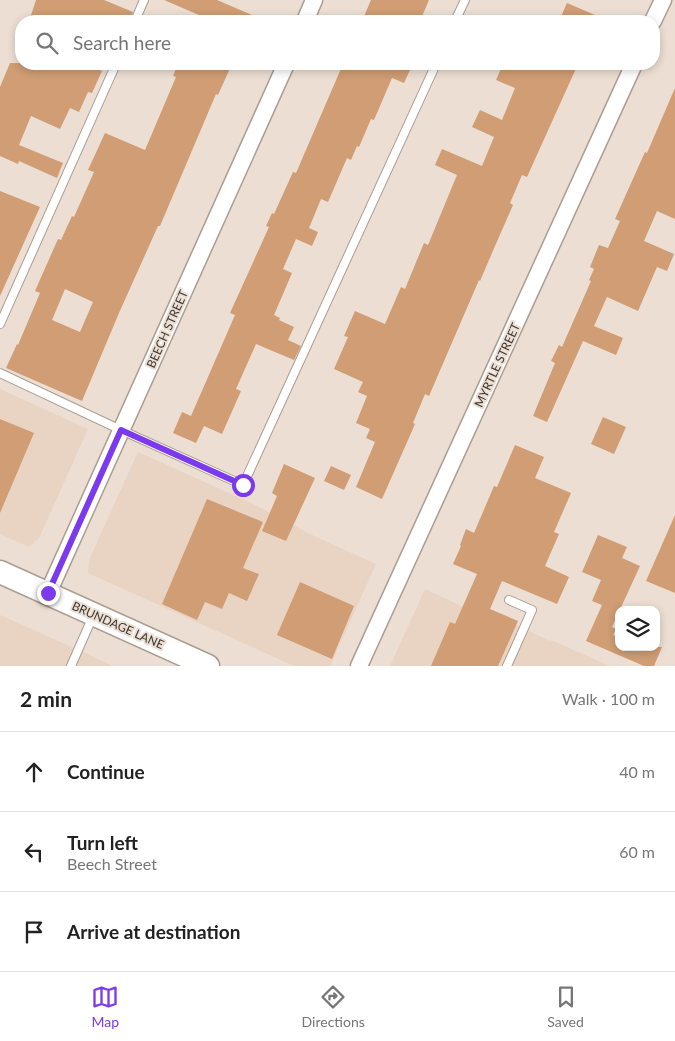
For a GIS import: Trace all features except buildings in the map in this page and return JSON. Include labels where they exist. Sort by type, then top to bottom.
[{"type":"main road","name":"BRUNDAGE LANE","points":[[0,572],[208,666]]},
{"type":"street","points":[[656,15],[663,0]]},
{"type":"street","points":[[306,15],[309,2]]},
{"type":"street","name":"BEECH STREET","points":[[48,593],[283,70]]},
{"type":"street","name":"MYRTLE STREET","points":[[359,666],[631,70]]},
{"type":"lane","points":[[138,15],[144,0]]},
{"type":"lane","points":[[458,15],[465,0]]},
{"type":"lane","points":[[0,324],[113,70]]},
{"type":"lane","points":[[0,373],[243,485],[433,70]]},
{"type":"lane","points":[[508,666],[532,610],[510,600]]},
{"type":"lane","points":[[71,666],[94,614]]},
{"type":"shaded area","points":[[0,389],[88,429],[39,538],[29,547],[0,534]]},
{"type":"shaded area","points":[[138,452],[251,503],[314,536],[376,564],[330,666],[294,666],[88,573],[89,560]]},
{"type":"shaded area","points":[[425,589],[485,617],[488,612],[610,666],[390,666]]},
{"type":"shaded area","points":[[0,615],[85,653],[113,666],[0,666]]},
{"type":"route","points":[[48,593],[121,430],[243,485]]}]
